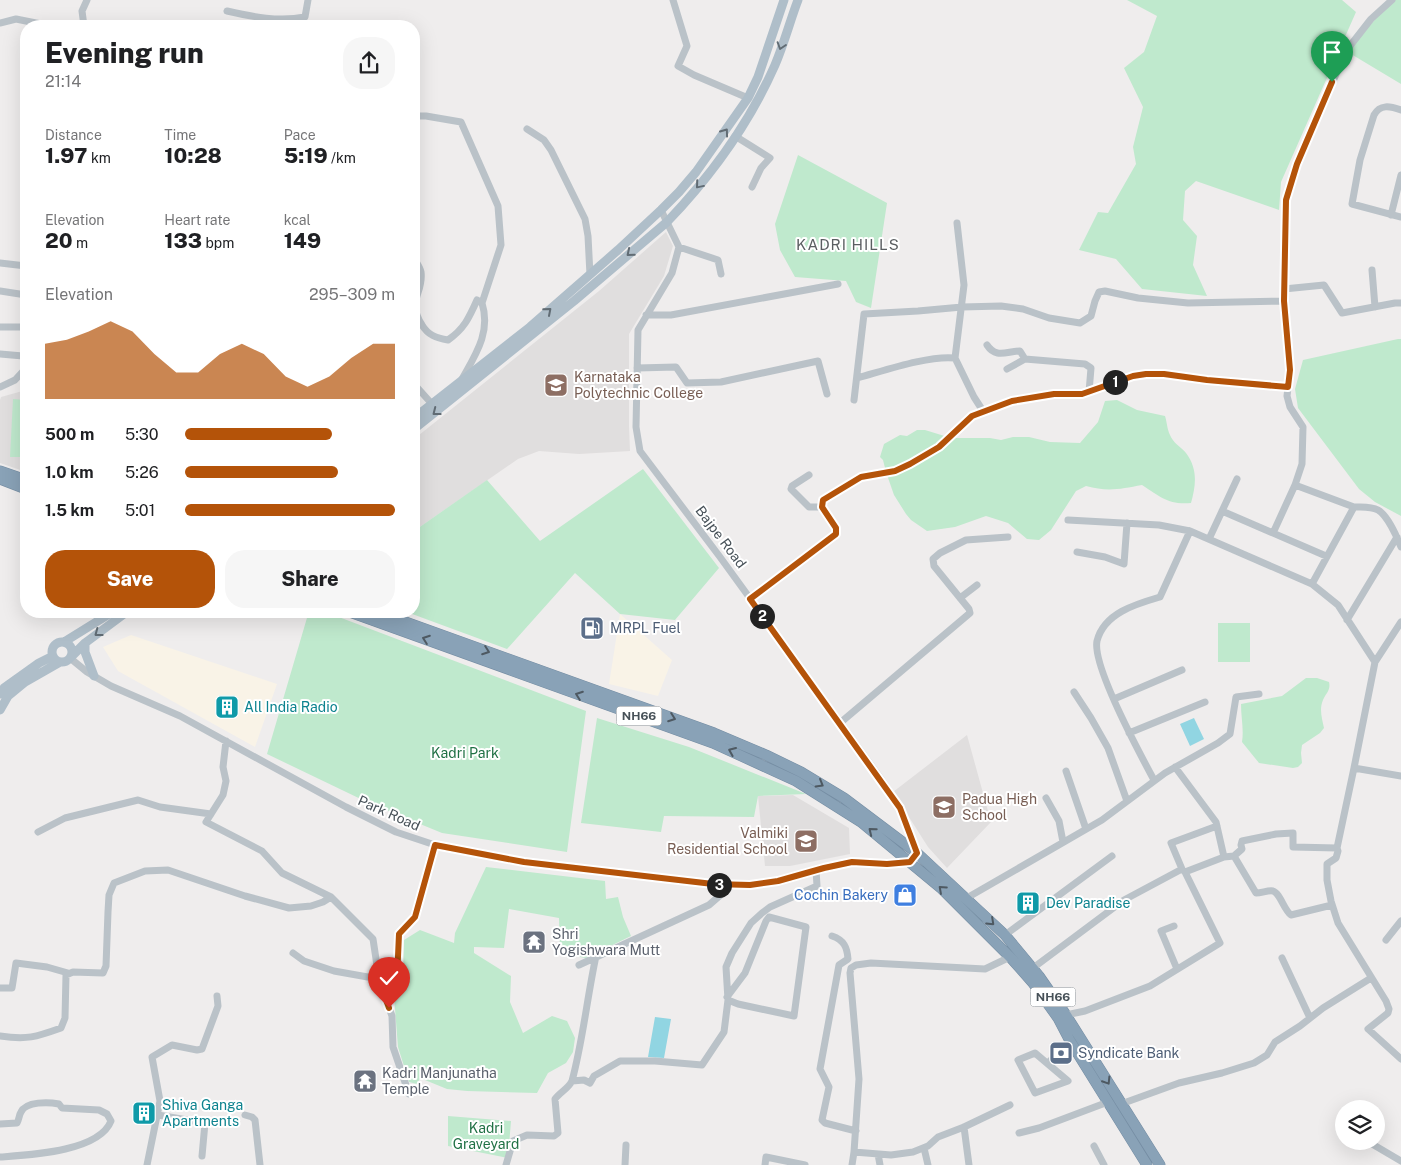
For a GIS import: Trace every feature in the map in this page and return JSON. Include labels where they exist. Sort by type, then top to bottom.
[{"type":"highway","points":[[0,471],[20,478]]},
{"type":"highway","points":[[0,479],[20,487]]},
{"type":"highway","name":"NH66","points":[[366,618],[705,740],[762,764],[796,780],[914,858],[1033,983],[1053,1011],[1147,1165]]},
{"type":"highway","name":"NH66","points":[[394,618],[714,733],[766,755],[800,772],[844,798],[1005,935],[1033,968],[1066,1015],[1160,1165]]},
{"type":"main road","points":[[420,423],[457,388],[590,275],[662,210],[696,172],[748,98],[758,77],[784,0]]},
{"type":"main road","points":[[420,413],[574,301],[667,222],[724,155],[756,103],[776,64],[798,0]]},
{"type":"main road","points":[[56,659],[52,651],[55,644],[64,642],[103,618]]},
{"type":"main road","points":[[0,694],[4,688],[39,663],[56,659],[67,661],[85,643],[119,618]]},
{"type":"main road","points":[[64,642],[71,647],[72,654],[70,658]]},
{"type":"main road","points":[[85,643],[85,652],[94,676]]},
{"type":"main road","points":[[0,710],[8,696],[56,659]]},
{"type":"street","points":[[83,20],[82,11],[86,0]]},
{"type":"street","points":[[298,20],[305,17],[308,0]]},
{"type":"street","points":[[673,0],[687,46],[678,66],[694,75],[748,98]]},
{"type":"street","points":[[1273,533],[1296,485],[1302,464],[1303,427],[1290,407],[1286,396],[1290,370],[1284,301],[1286,200],[1297,164],[1346,51],[1371,19],[1392,0]]},
{"type":"street","points":[[227,11],[270,20]]},
{"type":"street","points":[[0,23],[16,19],[20,20]]},
{"type":"street","points":[[1401,110],[1388,106],[1382,107],[1374,115],[1360,160],[1352,204],[1401,217]]},
{"type":"street","points":[[420,116],[461,122],[498,206],[501,245],[482,303],[485,312],[485,332],[480,349],[457,388]]},
{"type":"street","points":[[527,129],[544,140],[551,150],[584,219],[588,236],[590,275]]},
{"type":"street","points":[[735,136],[770,158],[761,168],[752,187]]},
{"type":"street","points":[[1391,214],[1399,192],[1401,175]]},
{"type":"street","points":[[662,210],[679,247],[718,260],[721,274]]},
{"type":"street","points":[[957,223],[964,285],[955,358],[983,411]]},
{"type":"street","name":"Bajpe Road","points":[[679,247],[672,273],[638,330],[636,428],[640,451],[750,599],[900,808],[914,858]]},
{"type":"street","points":[[0,264],[20,266]]},
{"type":"street","points":[[420,269],[420,283]]},
{"type":"street","points":[[1372,270],[1375,307]]},
{"type":"street","points":[[646,315],[672,315],[838,284]]},
{"type":"street","points":[[1284,289],[1324,285],[1342,313],[1401,303]]},
{"type":"street","points":[[854,400],[864,314],[1001,306],[1023,309],[1050,318],[1080,323],[1091,316],[1099,292],[1105,291],[1138,298],[1188,303],[1284,301]]},
{"type":"street","points":[[0,292],[20,294]]},
{"type":"street","points":[[420,323],[434,338],[448,340],[460,332],[477,300],[482,303]]},
{"type":"street","points":[[0,327],[20,327]]},
{"type":"street","points":[[987,345],[997,353],[1020,351],[1025,359]]},
{"type":"street","points":[[0,354],[20,356]]},
{"type":"street","points":[[857,378],[932,358],[944,356],[955,358]]},
{"type":"street","points":[[1007,369],[1025,359],[1089,365],[1091,368],[1090,392]]},
{"type":"street","points":[[637,368],[676,367],[688,382],[722,382],[818,361],[827,394]]},
{"type":"street","points":[[750,599],[836,534],[836,528],[822,507],[823,500],[861,477],[895,471],[939,447],[972,416],[983,411],[1012,401],[1029,398],[1054,394],[1082,394],[1133,376],[1146,374],[1164,374],[1288,387]]},
{"type":"street","points":[[0,387],[16,380],[20,375]]},
{"type":"street","points":[[420,393],[432,404]]},
{"type":"street","points":[[809,475],[792,486],[791,489],[809,507],[822,507]]},
{"type":"street","points":[[1209,539],[1237,479]]},
{"type":"street","points":[[1296,485],[1354,507],[1366,507],[1379,511],[1397,537],[1401,547]]},
{"type":"street","points":[[1312,584],[1354,507]]},
{"type":"street","points":[[1222,511],[1326,556]]},
{"type":"street","points":[[1068,520],[1159,525],[1190,531],[1312,584],[1338,606],[1375,662]]},
{"type":"street","points":[[1077,552],[1105,557],[1124,564],[1127,523]]},
{"type":"street","points":[[1154,780],[1129,733],[1096,651],[1098,639],[1107,623],[1133,605],[1160,597],[1190,531]]},
{"type":"street","points":[[840,723],[970,613],[970,609],[934,566],[933,559],[940,553],[966,540],[1008,537]]},
{"type":"street","points":[[1347,620],[1397,537]]},
{"type":"street","points":[[960,598],[977,585]]},
{"type":"street","points":[[1401,622],[1375,662],[1337,848],[1338,851],[1336,858],[1328,864],[1328,880],[1332,905],[1338,924],[1386,1001],[1389,1009],[1388,1013],[1368,1029],[1401,1059]]},
{"type":"street","name":"Park Road","points":[[70,658],[111,686],[180,716],[396,832],[435,845],[524,862],[732,885],[750,885],[778,881],[852,862],[887,864],[914,858]]},
{"type":"street","points":[[1114,699],[1182,670]]},
{"type":"street","points":[[1074,692],[1108,748],[1127,801]]},
{"type":"street","points":[[965,899],[1102,820],[1154,780],[1218,743],[1230,734],[1236,697],[1259,694]]},
{"type":"street","points":[[1129,733],[1205,702]]},
{"type":"street","points":[[226,741],[222,766],[226,781],[222,795],[206,822],[262,851],[282,873],[331,897],[373,939],[379,979],[392,1016],[392,1048],[409,1094]]},
{"type":"street","points":[[1175,767],[1216,822],[1224,857]]},
{"type":"street","points":[[1354,768],[1401,776]]},
{"type":"street","points":[[1066,771],[1086,829]]},
{"type":"street","points":[[1046,798],[1059,821],[1063,842]]},
{"type":"street","points":[[38,832],[65,818],[138,800],[160,807],[210,814]]},
{"type":"street","points":[[1033,968],[1124,900],[1182,869],[1171,843],[1217,826]]},
{"type":"street","points":[[1066,1015],[1085,1011],[1150,986],[1220,943],[1186,872],[1224,857],[1234,856],[1242,849],[1242,840],[1276,834],[1293,834],[1293,847],[1337,848]]},
{"type":"street","points":[[385,997],[397,979],[399,934],[415,917],[435,845]]},
{"type":"street","points":[[1005,935],[1112,856]]},
{"type":"street","points":[[1234,856],[1256,893],[1273,891],[1291,915],[1332,905]]},
{"type":"street","points":[[0,988],[12,988],[16,963],[68,972],[103,973],[106,966],[110,895],[114,883],[144,871],[168,870],[245,896],[289,908],[311,906],[331,897]]},
{"type":"street","points":[[572,1081],[584,1080],[590,1083],[594,1076],[620,1061],[655,1061],[702,1065],[724,1032],[728,999],[726,967],[732,952],[756,917],[770,908],[817,886],[816,870]]},
{"type":"street","points":[[579,965],[710,905],[732,885]]},
{"type":"street","points":[[769,917],[806,927],[794,1016],[738,1004],[728,999],[745,972],[769,917]]},
{"type":"street","points":[[1386,940],[1401,922]]},
{"type":"street","points":[[1174,926],[1161,931],[1177,969]]},
{"type":"street","points":[[832,936],[840,938],[847,946],[848,959],[839,965],[820,1069],[829,1087],[822,1120],[824,1123],[856,1131]]},
{"type":"street","points":[[293,953],[304,961],[347,975],[362,975],[379,979]]},
{"type":"street","points":[[506,1165],[513,1141],[527,1135],[554,1136],[558,1133],[555,1099],[572,1081],[584,1030],[589,989],[596,956]]},
{"type":"street","points":[[852,1165],[859,1079],[851,968],[856,965],[871,963],[985,969],[1010,957]]},
{"type":"street","points":[[1282,958],[1310,1018]]},
{"type":"street","points":[[0,1036],[20,1039],[39,1036],[61,1028],[65,1018],[66,975],[68,972]]},
{"type":"street","points":[[1121,1104],[1179,1083],[1254,1063],[1267,1055],[1275,1042],[1323,1008],[1371,978]]},
{"type":"street","points":[[147,1165],[160,1097],[152,1057],[172,1045],[197,1050],[202,1049],[218,1006],[217,996]]},
{"type":"street","points":[[1048,1063],[1070,1041]]},
{"type":"street","points":[[1035,1053],[1048,1063],[1068,1082],[1035,1093],[1018,1060],[1035,1053]]},
{"type":"street","points":[[1019,1132],[1039,1128],[1108,1102]]},
{"type":"street","points":[[0,1124],[17,1123],[24,1107],[51,1103],[59,1104],[62,1108],[99,1110],[107,1114],[110,1121],[108,1128],[98,1136],[76,1146],[49,1153],[0,1157]]},
{"type":"street","points":[[854,1152],[891,1155],[924,1148],[938,1137],[1010,1105]]},
{"type":"street","points":[[158,1115],[205,1123],[202,1156]]},
{"type":"street","points":[[245,1115],[255,1120],[260,1165]]},
{"type":"street","points":[[964,1127],[969,1165]]},
{"type":"street","points":[[625,1165],[626,1145]]},
{"type":"street","points":[[1094,1146],[1104,1165]]},
{"type":"street","points":[[924,1148],[928,1165]]},
{"type":"street","points":[[1382,1150],[1401,1161]]},
{"type":"street","points":[[878,1154],[880,1165]]},
{"type":"street","points":[[765,1165],[766,1157],[805,1165]]},
{"type":"shaded area","name":"Karnataka Polytechnic College","points":[[666,232],[673,246],[664,276],[629,334],[630,451],[579,454],[539,451],[518,459],[420,527],[420,434],[599,291]]},
{"type":"shaded area","points":[[20,392],[20,470],[0,463],[1,397]]},
{"type":"shaded area","points":[[620,614],[672,660],[658,696],[609,684]]},
{"type":"shaded area","points":[[131,635],[277,684],[255,747],[118,671],[103,647]]},
{"type":"shaded area","name":"Padua High School","points":[[967,735],[991,822],[947,868],[928,847],[893,792]]},
{"type":"shaded area","name":"Valmiki Residential School","points":[[793,795],[849,828],[850,854],[790,866],[765,866],[758,796]]},
{"type":"green space","points":[[1127,0],[1342,0],[1356,12],[1281,182],[1279,210],[1196,181],[1185,191],[1183,220],[1197,236],[1193,265],[1207,296],[1142,289],[1116,259],[1079,250],[1098,212],[1108,213],[1136,164],[1133,147],[1143,107],[1124,68],[1144,52],[1157,16]]},
{"type":"green space","points":[[1393,0],[1401,0],[1401,84],[1346,51]]},
{"type":"green space","points":[[798,155],[887,203],[871,308],[856,302],[846,281],[795,277],[780,250],[775,224]]},
{"type":"green space","points":[[1401,339],[1401,516],[1375,502],[1359,489],[1298,408],[1295,389],[1303,360]]},
{"type":"green space","points":[[13,399],[20,400],[20,457],[10,457]]},
{"type":"green space","points":[[1117,400],[1137,410],[1165,416],[1171,438],[1186,453],[1193,465],[1195,483],[1191,503],[1170,501],[1142,485],[1121,489],[1086,486],[1076,491],[1051,530],[1039,540],[1027,539],[1008,523],[986,516],[955,527],[927,531],[911,520],[906,514],[894,495],[883,460],[880,457],[884,444],[900,435],[907,436],[917,430],[925,430],[951,438],[990,438],[1001,440],[1013,437],[1029,437],[1050,442],[1080,443],[1098,422],[1105,401]]},
{"type":"green space","points":[[643,469],[719,568],[675,620],[620,614],[575,573],[507,649],[420,617],[420,527],[487,480],[540,541]]},
{"type":"green space","name":"Kadri Park","points":[[307,618],[341,618],[586,711],[567,852],[442,833],[369,803],[267,754]]},
{"type":"green space","points":[[1218,623],[1250,623],[1250,662],[1218,662]]},
{"type":"green space","points":[[1306,678],[1317,678],[1329,682],[1329,689],[1321,707],[1324,728],[1320,733],[1302,745],[1302,763],[1298,767],[1293,768],[1259,763],[1242,742],[1241,704],[1282,696]]},
{"type":"green space","points":[[597,718],[689,747],[806,794],[758,796],[754,817],[664,816],[661,832],[581,823]]},
{"type":"green space","points":[[486,867],[605,881],[606,899],[618,897],[623,917],[631,936],[586,958],[560,954],[559,918],[509,909],[504,948],[474,947],[474,953],[511,976],[510,1002],[523,1033],[552,1016],[567,1021],[575,1038],[573,1052],[566,1063],[548,1073],[537,1093],[447,1089],[420,1078],[417,1084],[409,1082],[398,1047],[394,996],[403,981],[404,940],[420,930],[454,943],[455,933]]},
{"type":"green space","name":"Kadri Graveyard","points":[[448,1116],[511,1121],[508,1158],[448,1146]]},
{"type":"water","points":[[1194,718],[1204,739],[1190,746],[1180,724]]},
{"type":"water","points":[[655,1017],[671,1019],[664,1058],[648,1057]]},
{"type":"place","name":"Karnataka Polytechnic College","points":[[556,385]]},
{"type":"place","name":"MRPL Fuel","points":[[592,628]]},
{"type":"place","name":"All India Radio","points":[[227,707]]},
{"type":"place","name":"Padua High School","points":[[944,807]]},
{"type":"place","name":"Valmiki Residential School","points":[[806,841]]},
{"type":"place","name":"Cochin Bakery","points":[[905,895]]},
{"type":"place","name":"Dev Paradise","points":[[1028,903]]},
{"type":"place","name":"Shri Yogishwara Mutt","points":[[534,942]]},
{"type":"place","name":"Syndicate Bank","points":[[1061,1053]]},
{"type":"place","name":"Kadri Manjunatha Temple","points":[[365,1081]]},
{"type":"place","name":"Shiva Ganga Apartments","points":[[144,1113]]},
{"type":"district","name":"KADRI HILLS","points":[[848,245]]},
{"type":"route","points":[[389,1008],[385,997],[397,979],[399,934],[415,917],[435,845],[524,862],[713,884],[750,885],[778,881],[852,862],[887,864],[910,862],[917,853],[900,808],[879,776],[750,599],[836,534],[836,528],[822,507],[823,500],[861,477],[895,471],[910,464],[939,447],[972,416],[983,411],[1012,401],[1029,398],[1054,394],[1082,394],[1133,376],[1146,374],[1164,374],[1288,387],[1290,370],[1284,301],[1286,200],[1297,164],[1332,82]]}]
